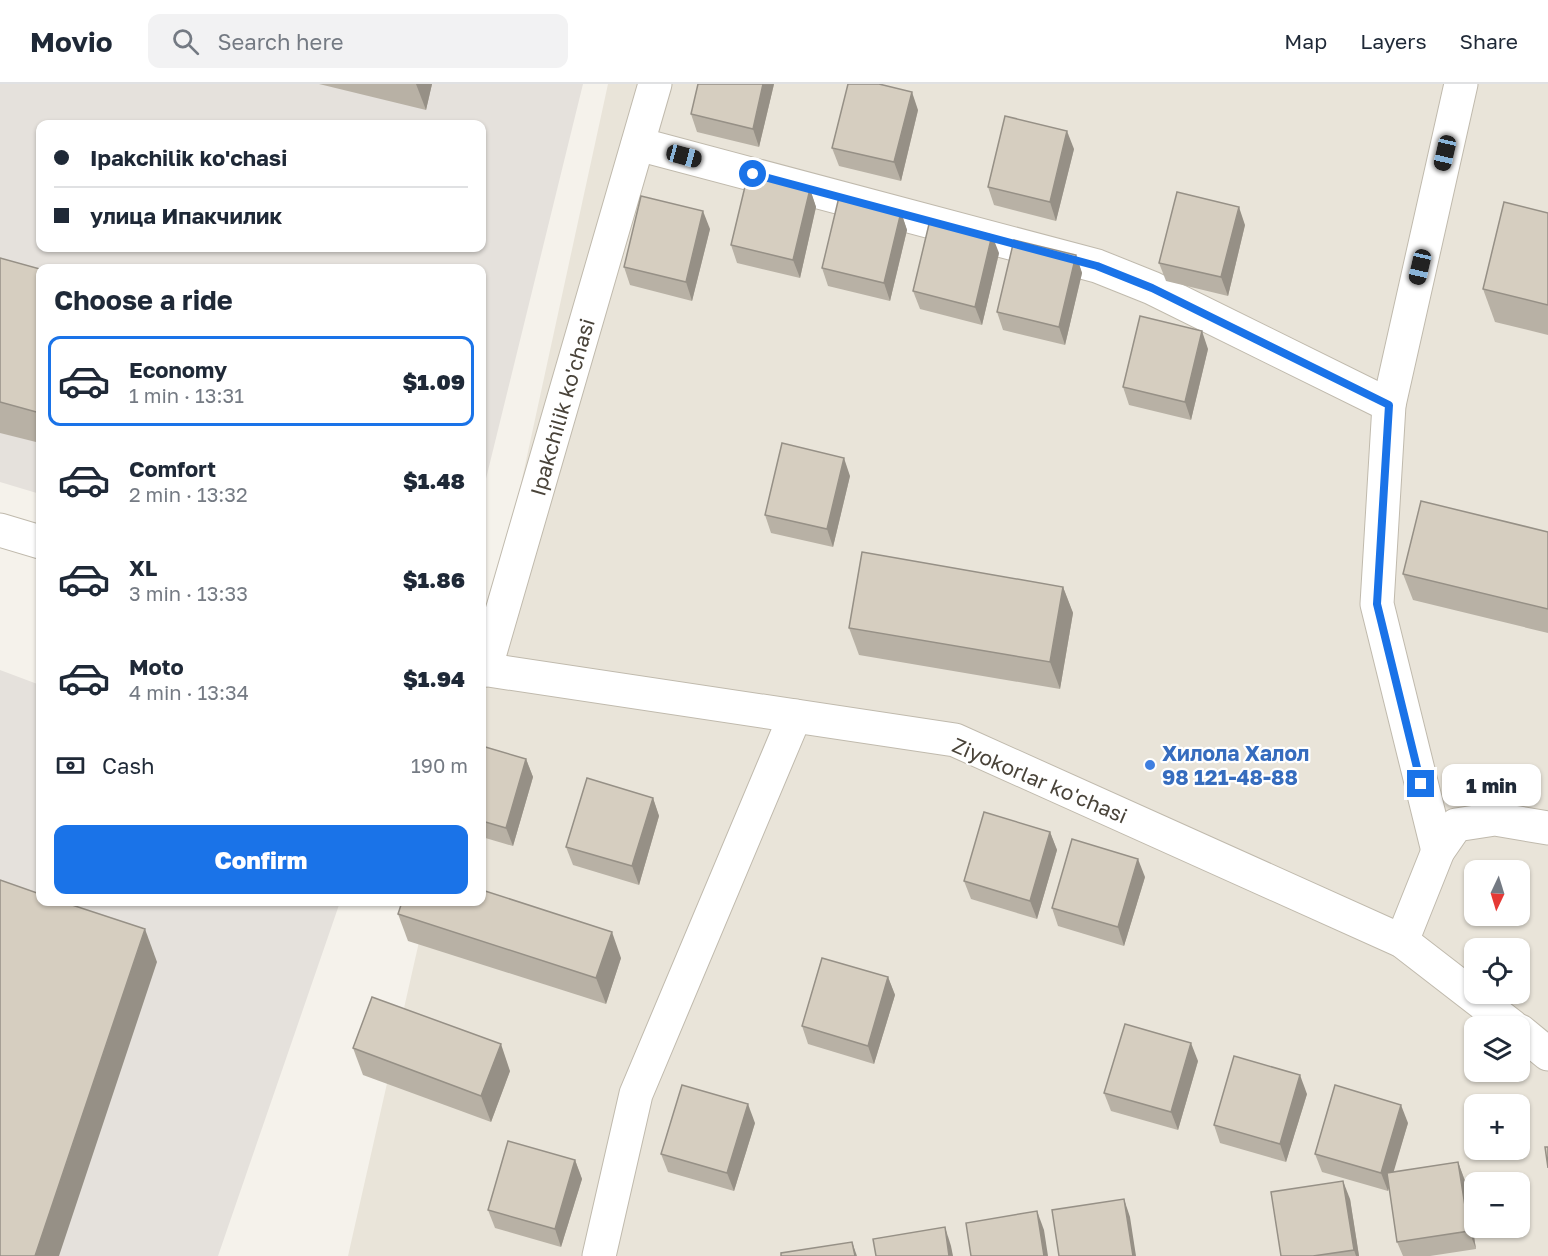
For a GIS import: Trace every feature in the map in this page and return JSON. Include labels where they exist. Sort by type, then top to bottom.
[{"type":"street","name":"Ipakchilik ko'chasi","points":[[486,660],[655,84]]},
{"type":"street","points":[[1438,851],[1377,604],[1389,405],[1461,84]]},
{"type":"street","points":[[638,144],[1097,266],[1152,288],[1389,405]]},
{"type":"street","points":[[0,530],[36,541]]},
{"type":"street","name":"Ziyokorlar ko'chasi","points":[[486,670],[955,740],[1402,941],[1499,1016]]},
{"type":"street","points":[[599,1256],[636,1094],[795,716]]},
{"type":"street","points":[[1402,941],[1438,851],[1456,825],[1495,819],[1548,828]]},
{"type":"street","points":[[1530,1039],[1548,1054]]},
{"type":"shaded area","points":[[0,84],[583,84],[486,479],[486,264],[36,264],[36,493],[0,482]]},
{"type":"shaded area","points":[[608,84],[1548,84],[1548,1256],[348,1256],[427,906],[486,906],[486,645]]},
{"type":"shaded area","points":[[0,670],[36,684],[36,906],[339,906],[218,1256],[0,1256]]},
{"type":"building","points":[[698,84],[763,84],[753,129],[691,114]]},
{"type":"building","points":[[848,84],[879,84],[912,92],[894,162],[832,148]]},
{"type":"building","points":[[1005,116],[1067,131],[1050,202],[988,187]]},
{"type":"building","points":[[748,174],[810,189],[793,260],[731,245]]},
{"type":"building","points":[[1177,192],[1239,207],[1221,277],[1159,263]]},
{"type":"building","points":[[641,196],[703,211],[686,282],[624,267]]},
{"type":"building","points":[[839,197],[901,212],[884,283],[822,268]]},
{"type":"building","points":[[1504,202],[1548,213],[1548,305],[1483,289]]},
{"type":"building","points":[[930,220],[992,235],[975,307],[913,291]]},
{"type":"building","points":[[1014,240],[1076,255],[1059,327],[997,312]]},
{"type":"building","points":[[0,258],[36,268],[36,412],[0,402]]},
{"type":"building","points":[[1140,316],[1202,331],[1185,402],[1123,387]]},
{"type":"building","points":[[782,443],[844,458],[827,529],[765,515]]},
{"type":"building","points":[[1421,501],[1548,532],[1548,609],[1403,574]]},
{"type":"building","points":[[862,552],[1063,587],[1050,662],[849,628]]},
{"type":"building","points":[[486,747],[526,759],[506,828],[486,822]]},
{"type":"building","points":[[587,778],[653,798],[632,866],[566,847]]},
{"type":"building","points":[[984,812],[1050,832],[1030,901],[964,881]]},
{"type":"building","points":[[1072,839],[1138,859],[1118,927],[1052,908]]},
{"type":"building","points":[[0,880],[36,893],[36,906],[75,906],[145,929],[35,1256],[0,1256]]},
{"type":"building","points":[[486,891],[612,932],[596,978],[398,914],[401,906],[486,906]]},
{"type":"building","points":[[822,958],[888,977],[868,1046],[802,1026]]},
{"type":"building","points":[[372,997],[501,1044],[481,1096],[353,1048]]},
{"type":"building","points":[[1125,1024],[1191,1043],[1171,1112],[1104,1093]]},
{"type":"building","points":[[1234,1056],[1300,1075],[1280,1144],[1214,1125]]},
{"type":"building","points":[[682,1085],[748,1104],[727,1173],[661,1154]]},
{"type":"building","points":[[1335,1085],[1401,1105],[1381,1173],[1315,1154]]},
{"type":"building","points":[[508,1141],[575,1160],[555,1229],[488,1210]]},
{"type":"building","points":[[1545,1147],[1548,1147],[1548,1168]]},
{"type":"building","points":[[1458,1162],[1464,1200],[1464,1232],[1397,1242],[1387,1173]]},
{"type":"building","points":[[1343,1181],[1354,1250],[1313,1256],[1281,1256],[1271,1192]]},
{"type":"building","points":[[1124,1199],[1133,1256],[1059,1256],[1052,1210]]},
{"type":"building","points":[[1037,1211],[1044,1256],[971,1256],[966,1223]]},
{"type":"building","points":[[945,1227],[949,1256],[876,1256],[873,1239]]},
{"type":"building","points":[[852,1242],[855,1256],[781,1256],[781,1253]]},
{"type":"place","name":"Хилола Халол 98 121-48-88","points":[[1150,765]]},
{"type":"route","points":[[753,174],[1097,266],[1152,288],[1389,405],[1377,604],[1421,784]]}]
